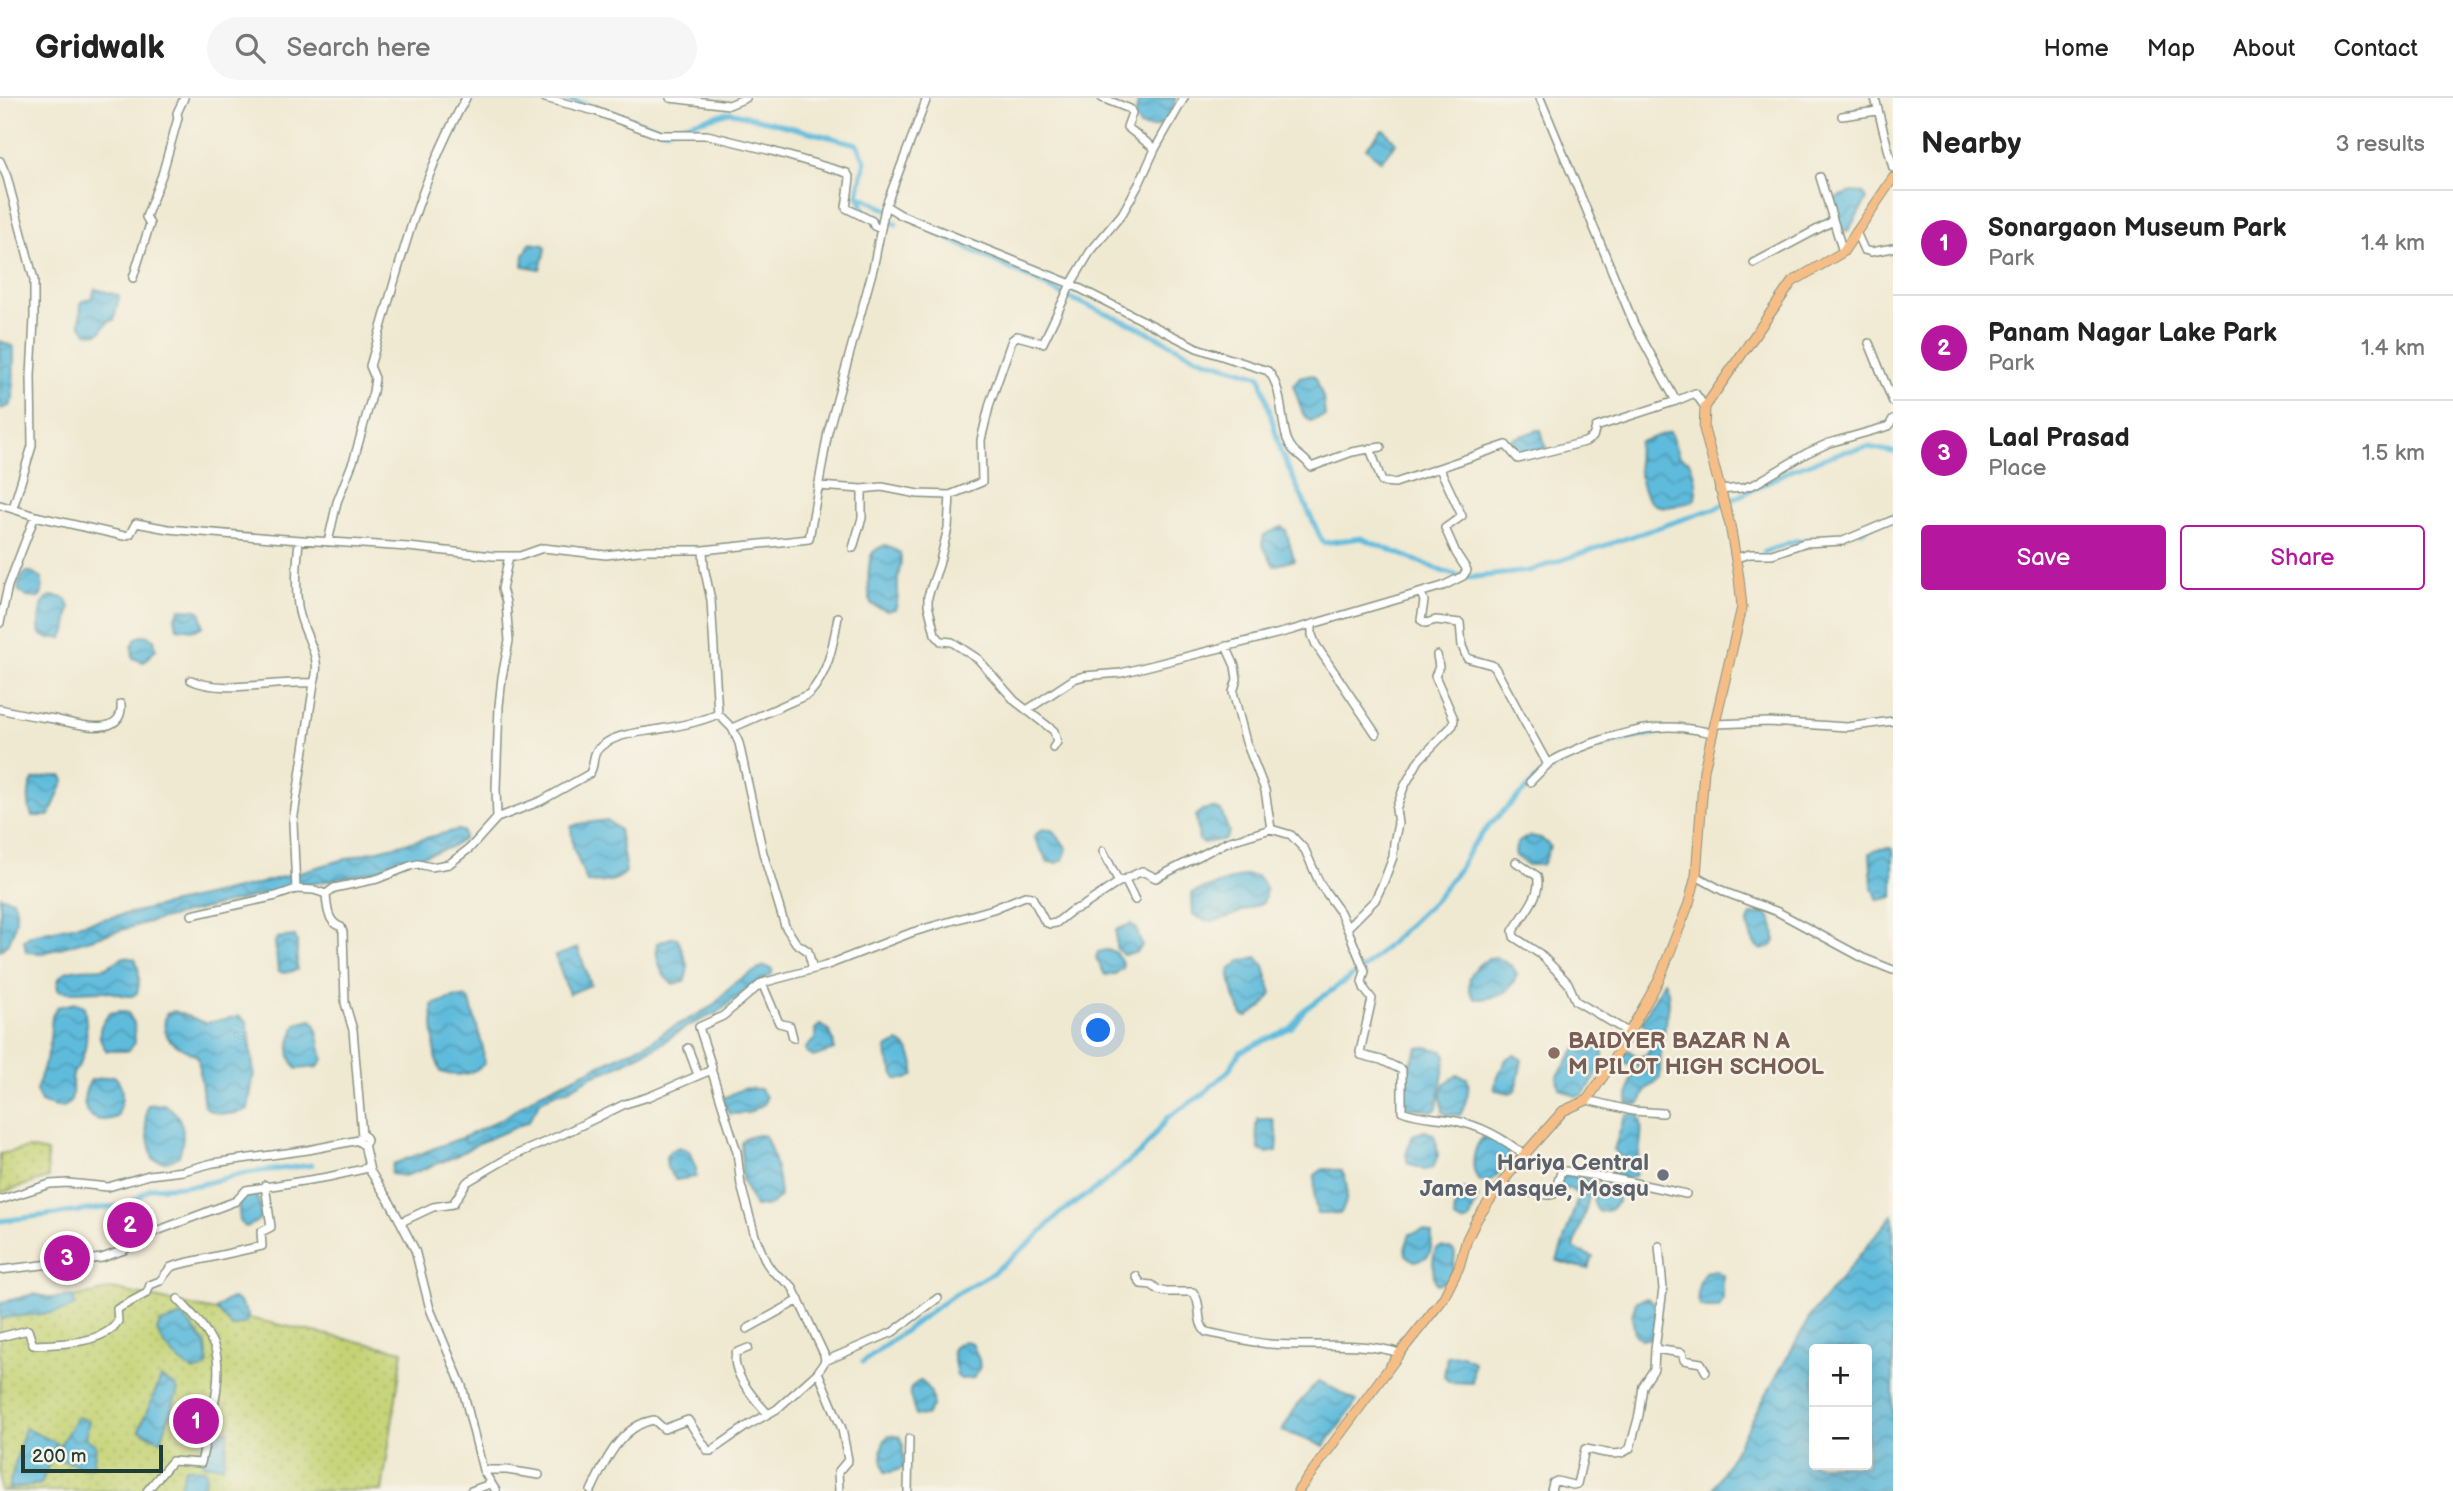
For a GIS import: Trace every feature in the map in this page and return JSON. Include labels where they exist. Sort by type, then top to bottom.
[{"type":"main road","points":[[1298,1491],[1399,1353],[1443,1299],[1459,1267],[1467,1239],[1477,1219],[1501,1184],[1563,1111],[1587,1100],[1607,1071],[1659,979],[1689,903],[1696,876],[1704,769],[1742,607],[1730,526],[1704,429],[1705,407],[1792,282],[1843,252],[1893,178]]},
{"type":"street","points":[[133,278],[150,224],[146,217],[165,166],[177,113],[184,98]]},
{"type":"street","points":[[328,542],[337,502],[354,459],[371,400],[376,380],[370,366],[391,299],[397,267],[423,191],[466,98]]},
{"type":"street","points":[[545,98],[595,111],[660,135],[692,134],[717,137],[847,173],[850,178],[846,208],[881,228]]},
{"type":"street","points":[[670,98],[729,105],[746,98]]},
{"type":"street","points":[[0,505],[35,516],[124,536],[130,534],[136,523],[168,529],[299,541],[509,556],[520,556],[543,548],[606,555],[647,550],[704,550],[809,539],[828,432],[873,269],[885,207],[928,98]]},
{"type":"street","points":[[1102,98],[1130,109],[1132,113],[1127,127],[1155,149]]},
{"type":"street","points":[[818,486],[862,489],[882,487],[918,494],[950,495],[982,482],[981,440],[990,403],[1012,341],[1021,336],[1043,343],[1070,286],[1090,252],[1122,214],[1184,98]]},
{"type":"street","points":[[1540,98],[1634,324],[1676,401]]},
{"type":"street","points":[[1875,98],[1893,168]]},
{"type":"street","points":[[1842,116],[1877,111]]},
{"type":"street","points":[[0,161],[7,177],[34,280],[32,446],[13,508]]},
{"type":"street","points":[[1820,177],[1843,252]]},
{"type":"street","points":[[885,207],[1070,286],[1197,348],[1268,371],[1275,378],[1281,416],[1290,447],[1304,457],[1311,467],[1352,452],[1381,447]]},
{"type":"street","points":[[1754,263],[1833,220]]},
{"type":"street","points":[[1856,232],[1864,250],[1871,252],[1893,248]]},
{"type":"street","points":[[1869,344],[1893,402]]},
{"type":"street","points":[[1370,448],[1385,484],[1416,478],[1506,445],[1518,459],[1575,444],[1592,438],[1596,427],[1695,393],[1705,407]]},
{"type":"street","points":[[1719,491],[1755,484],[1807,453],[1829,443],[1889,426],[1893,419]]},
{"type":"street","points":[[1027,710],[1074,679],[1121,673],[1312,625],[1451,583],[1463,576],[1467,570],[1456,553],[1446,528],[1462,516],[1440,469]]},
{"type":"street","points":[[853,548],[862,518],[862,489]]},
{"type":"street","points":[[950,495],[948,528],[928,596],[934,634],[978,659],[1003,689],[1054,731],[1057,742],[1053,748]]},
{"type":"street","points":[[0,623],[8,586],[35,516]]},
{"type":"street","points":[[1735,558],[1750,554],[1772,554],[1804,543],[1843,541],[1893,520]]},
{"type":"street","points":[[296,888],[293,822],[318,671],[317,659],[304,630],[298,606],[299,541]]},
{"type":"street","points":[[704,550],[704,567],[711,600],[718,714],[732,728],[738,743],[763,853],[786,926],[796,943],[808,951],[813,969]]},
{"type":"street","points":[[497,818],[499,706],[509,640],[506,602],[502,589],[509,556]]},
{"type":"street","points":[[1420,593],[1424,601],[1421,620],[1426,623],[1436,620],[1460,623],[1462,646],[1467,658],[1495,668],[1536,744],[1546,761],[1550,762]]},
{"type":"street","points":[[732,728],[808,694],[817,685],[835,643],[838,617]]},
{"type":"street","points":[[1312,625],[1316,645],[1376,734]]},
{"type":"street","points":[[1226,646],[1235,666],[1237,679],[1233,692],[1246,742],[1265,790],[1271,829]]},
{"type":"street","points":[[1347,928],[1375,900],[1384,881],[1393,857],[1398,824],[1396,809],[1404,787],[1419,760],[1453,725],[1454,719],[1435,676],[1439,667],[1437,655]]},
{"type":"street","points":[[191,680],[204,685],[234,686],[314,683]]},
{"type":"street","points":[[0,709],[17,715],[57,720],[71,725],[106,726],[115,721],[121,711],[121,704]]},
{"type":"street","points":[[326,894],[334,888],[377,878],[410,866],[418,864],[431,867],[449,863],[470,848],[497,818],[541,801],[589,774],[593,769],[595,753],[618,736],[702,720],[718,714]]},
{"type":"street","points":[[1530,782],[1550,762],[1573,750],[1651,729],[1714,729],[1769,722],[1847,727],[1893,721]]},
{"type":"street","points":[[825,1362],[817,1337],[792,1286],[772,1271],[755,1236],[741,1185],[737,1152],[699,1027],[723,1016],[762,983],[843,960],[913,932],[993,909],[1025,896],[1032,897],[1045,922],[1050,924],[1142,871],[1156,878],[1227,842],[1271,829],[1291,835],[1305,850],[1320,884],[1340,912],[1365,971],[1362,982],[1372,999],[1360,1055],[1381,1060],[1402,1070],[1402,1111],[1458,1121],[1485,1130],[1524,1155]]},
{"type":"street","points":[[1103,851],[1135,900]]},
{"type":"street","points":[[1516,862],[1537,876],[1539,882],[1513,931],[1514,937],[1553,967],[1568,983],[1576,1002],[1628,1032]]},
{"type":"street","points":[[1696,876],[1727,893],[1778,912],[1863,958],[1893,970]]},
{"type":"street","points":[[192,915],[276,896],[296,888],[326,894]]},
{"type":"street","points":[[326,894],[331,919],[343,932],[345,1003],[353,1030],[362,1140],[368,1168],[415,1250],[430,1309],[462,1386],[483,1470],[496,1491]]},
{"type":"street","points":[[762,983],[779,1023],[790,1026],[793,1038]]},
{"type":"street","points":[[688,1048],[698,1075]]},
{"type":"street","points":[[401,1222],[433,1207],[453,1203],[467,1182],[520,1152],[625,1104],[648,1097],[711,1069]]},
{"type":"street","points":[[1587,1100],[1633,1111],[1663,1113]]},
{"type":"street","points":[[0,1200],[50,1184],[68,1183],[102,1188],[149,1175],[183,1171],[213,1163],[362,1140]]},
{"type":"street","points":[[0,1270],[102,1258],[124,1250],[154,1232],[236,1200],[246,1189],[368,1168]]},
{"type":"street","points":[[1501,1184],[1520,1191],[1554,1194],[1561,1172],[1565,1171],[1686,1194]]},
{"type":"street","points":[[0,1337],[27,1330],[33,1345],[86,1341],[112,1329],[118,1321],[117,1309],[146,1293],[150,1285],[160,1281],[171,1267],[262,1247],[261,1232],[271,1227],[265,1185]]},
{"type":"street","points":[[1551,1491],[1553,1483],[1557,1481],[1577,1484],[1585,1449],[1618,1454],[1630,1448],[1643,1387],[1654,1369],[1653,1354],[1656,1349],[1663,1289],[1659,1246]]},
{"type":"street","points":[[1136,1276],[1141,1284],[1152,1285],[1158,1290],[1193,1292],[1197,1297],[1200,1326],[1206,1332],[1267,1343],[1330,1347],[1373,1346],[1399,1353]]},
{"type":"street","points":[[591,1491],[610,1455],[631,1427],[654,1420],[664,1429],[688,1420],[708,1451],[711,1451],[789,1400],[825,1362],[893,1332],[938,1298]]},
{"type":"street","points":[[147,1491],[172,1461],[201,1463],[212,1414],[218,1370],[214,1346],[200,1321],[178,1299]]},
{"type":"street","points":[[747,1329],[799,1300]]},
{"type":"street","points":[[748,1348],[736,1353],[734,1359],[749,1394],[768,1414]]},
{"type":"street","points":[[1656,1349],[1682,1353],[1684,1360],[1701,1363],[1706,1372]]},
{"type":"street","points":[[818,1372],[842,1429],[848,1460],[838,1472],[839,1491]]},
{"type":"street","points":[[908,1491],[909,1439]]},
{"type":"street","points":[[483,1470],[507,1470],[539,1475]]},
{"type":"street","points":[[471,1491],[490,1484]]},
{"type":"green space","points":[[28,1148],[47,1152],[48,1178],[0,1193],[0,1154]]},
{"type":"green space","points":[[137,1210],[144,1234],[123,1241],[116,1216]]},
{"type":"green space","points":[[112,1289],[403,1351],[382,1491],[0,1491],[0,1315]]},
{"type":"water","points":[[1139,98],[1176,98],[1164,122],[1148,128],[1140,126],[1135,117]]},
{"type":"water","points":[[1382,130],[1396,143],[1381,161],[1366,148]]},
{"type":"water","points":[[1853,192],[1862,193],[1867,199],[1848,231],[1845,231],[1833,216],[1832,200]]},
{"type":"water","points":[[530,243],[544,245],[546,248],[540,269],[523,266],[524,255]]},
{"type":"water","points":[[95,289],[119,297],[114,320],[109,321],[98,333],[87,333],[80,324],[81,302],[92,298]]},
{"type":"water","points":[[0,341],[14,347],[13,399],[9,406],[0,409]]},
{"type":"water","points":[[1308,375],[1316,378],[1323,398],[1325,416],[1310,421],[1303,414],[1293,385],[1300,377]]},
{"type":"water","points":[[1541,430],[1546,448],[1518,455],[1512,439]]},
{"type":"water","points":[[1670,432],[1679,457],[1689,461],[1697,490],[1695,500],[1666,507],[1656,505],[1646,495],[1638,467],[1638,449],[1639,442]]},
{"type":"water","points":[[1282,527],[1286,530],[1294,560],[1274,566],[1262,544],[1264,535]]},
{"type":"water","points":[[886,545],[900,553],[901,560],[897,605],[895,609],[887,611],[871,604],[868,579],[872,554]]},
{"type":"water","points":[[27,572],[32,572],[42,579],[42,594],[38,598],[27,597],[19,591],[20,580]]},
{"type":"water","points":[[50,596],[65,598],[70,607],[66,632],[62,638],[47,638],[40,634],[40,613]]},
{"type":"water","points":[[180,609],[197,610],[201,613],[203,626],[195,630],[177,628],[175,617]]},
{"type":"water","points":[[145,635],[154,639],[156,649],[144,662],[133,658],[132,647],[136,638]]},
{"type":"water","points":[[62,776],[64,781],[49,816],[32,816],[29,798],[33,780]]},
{"type":"water","points":[[1213,808],[1221,811],[1229,832],[1226,839],[1204,843],[1199,840],[1196,816],[1202,810]]},
{"type":"water","points":[[607,820],[619,830],[626,872],[613,880],[587,882],[573,847],[571,827]]},
{"type":"water","points":[[457,830],[463,831],[464,839],[451,847],[370,872],[145,923],[43,953],[26,952],[24,940],[32,935],[254,885]]},
{"type":"water","points":[[1041,830],[1055,832],[1067,849],[1063,860],[1057,863],[1048,862],[1034,837]]},
{"type":"water","points":[[1530,836],[1541,838],[1550,846],[1541,865],[1528,865],[1516,856],[1518,843]]},
{"type":"water","points":[[1891,848],[1893,897],[1878,900],[1872,885],[1870,853],[1877,849]]},
{"type":"water","points":[[1246,875],[1257,876],[1266,888],[1264,901],[1260,904],[1218,920],[1209,921],[1193,914],[1192,893]]},
{"type":"water","points":[[0,896],[13,900],[16,912],[12,935],[0,950]]},
{"type":"water","points":[[1765,913],[1772,922],[1775,941],[1772,946],[1762,950],[1752,938],[1748,922],[1751,915]]},
{"type":"water","points":[[1131,924],[1136,928],[1142,946],[1135,953],[1123,955],[1116,947],[1116,930]]},
{"type":"water","points":[[295,936],[297,970],[284,973],[278,971],[275,942],[277,938]]},
{"type":"water","points":[[674,937],[678,939],[688,967],[685,981],[673,984],[662,971],[657,943]]},
{"type":"water","points":[[578,948],[591,985],[569,994],[555,956]]},
{"type":"water","points":[[1098,952],[1115,952],[1123,963],[1123,968],[1115,974],[1105,975],[1096,958]]},
{"type":"water","points":[[124,957],[135,959],[138,967],[138,989],[132,996],[104,991],[58,990],[58,982],[66,972],[105,967]]},
{"type":"water","points":[[1257,957],[1264,966],[1272,994],[1262,1007],[1247,1017],[1242,1015],[1234,996],[1229,971],[1240,961]]},
{"type":"water","points":[[1495,957],[1512,966],[1517,974],[1514,981],[1501,994],[1475,999],[1469,985],[1472,973],[1476,967]]},
{"type":"water","points":[[764,966],[772,969],[772,974],[743,992],[719,1012],[688,1026],[656,1047],[610,1070],[594,1075],[568,1090],[553,1094],[540,1102],[528,1122],[419,1171],[404,1176],[391,1174],[393,1164],[469,1135],[505,1117],[538,1094],[652,1041],[713,1006],[734,983]]},
{"type":"water","points":[[1664,981],[1669,1002],[1661,1047],[1660,1078],[1646,1090],[1639,1104],[1631,1105],[1627,1103],[1631,1078],[1638,1074],[1639,1066],[1625,1063],[1621,1056],[1628,1050],[1638,1057],[1646,1055],[1655,1039],[1642,1022]]},
{"type":"water","points":[[465,997],[470,1001],[483,1048],[484,1064],[464,1074],[447,1074],[441,1072],[435,1056],[432,1005]]},
{"type":"water","points":[[76,1003],[84,1006],[86,1043],[73,1074],[70,1102],[54,1107],[41,1102],[36,1091],[49,1050],[52,1016],[57,1007]]},
{"type":"water","points":[[174,1011],[206,1023],[239,1016],[247,1021],[254,1073],[248,1109],[224,1114],[213,1112],[204,1105],[198,1057],[177,1046],[165,1031],[166,1014]]},
{"type":"water","points":[[110,1013],[128,1013],[134,1023],[135,1043],[128,1051],[107,1051],[101,1041],[101,1027]]},
{"type":"water","points":[[312,1020],[316,1026],[323,1059],[318,1067],[297,1069],[289,1052],[292,1036],[296,1024]]},
{"type":"water","points":[[820,1025],[831,1035],[834,1050],[813,1057],[806,1052],[806,1048],[815,1039],[815,1029]]},
{"type":"water","points":[[898,1042],[906,1047],[913,1060],[914,1075],[907,1079],[896,1079],[887,1058],[886,1048]]},
{"type":"water","points":[[1584,1043],[1593,1043],[1601,1048],[1603,1060],[1598,1073],[1583,1095],[1575,1096],[1559,1088],[1557,1077],[1577,1047]]},
{"type":"water","points":[[1427,1047],[1442,1051],[1446,1056],[1437,1108],[1433,1111],[1407,1107],[1404,1094],[1406,1078],[1415,1054],[1418,1048]]},
{"type":"water","points":[[1515,1055],[1522,1060],[1516,1090],[1510,1093],[1495,1090],[1494,1085],[1506,1059]]},
{"type":"water","points":[[1457,1075],[1467,1078],[1467,1097],[1460,1115],[1446,1114],[1443,1112],[1441,1096],[1444,1084]]},
{"type":"water","points":[[114,1076],[122,1090],[117,1117],[99,1120],[92,1117],[85,1105],[86,1089],[91,1080]]},
{"type":"water","points":[[744,1088],[760,1089],[766,1097],[764,1104],[748,1113],[730,1114],[724,1098]]},
{"type":"water","points":[[164,1104],[180,1120],[183,1140],[179,1156],[163,1162],[153,1159],[146,1118],[148,1105]]},
{"type":"water","points":[[1637,1113],[1641,1133],[1635,1176],[1626,1179],[1614,1173],[1623,1159],[1614,1150],[1624,1118],[1627,1114]]},
{"type":"water","points":[[1258,1119],[1273,1119],[1278,1139],[1277,1151],[1267,1153],[1259,1150],[1256,1126]]},
{"type":"water","points":[[1425,1131],[1435,1135],[1438,1155],[1433,1168],[1424,1170],[1408,1163],[1406,1154],[1413,1135]]},
{"type":"water","points":[[765,1136],[771,1150],[780,1196],[771,1205],[755,1207],[742,1179],[741,1143],[745,1138]]},
{"type":"water","points":[[1483,1137],[1501,1141],[1510,1151],[1502,1169],[1492,1180],[1485,1182],[1479,1180],[1474,1166],[1477,1146]]},
{"type":"water","points":[[679,1147],[689,1151],[696,1177],[676,1180],[667,1168],[666,1157],[670,1151]]},
{"type":"water","points":[[1323,1169],[1341,1170],[1344,1175],[1346,1198],[1340,1214],[1317,1214],[1314,1197],[1315,1175]]},
{"type":"water","points":[[1563,1174],[1590,1180],[1589,1197],[1574,1249],[1593,1257],[1588,1269],[1557,1261],[1579,1195],[1570,1189],[1557,1188]]},
{"type":"water","points":[[1604,1182],[1618,1189],[1618,1202],[1610,1210],[1599,1212],[1594,1196],[1597,1185]]},
{"type":"water","points":[[1467,1189],[1478,1197],[1469,1221],[1462,1223],[1454,1219],[1455,1206],[1462,1190]]},
{"type":"water","points":[[250,1192],[258,1200],[260,1219],[248,1227],[240,1221],[238,1203],[245,1193]]},
{"type":"water","points":[[1893,1214],[1893,1491],[1712,1491],[1811,1315]]},
{"type":"water","points":[[1423,1230],[1432,1234],[1431,1249],[1428,1256],[1414,1261],[1406,1255],[1405,1248],[1410,1234]]},
{"type":"water","points":[[1441,1247],[1453,1250],[1455,1258],[1449,1278],[1437,1284],[1433,1272],[1434,1257],[1436,1249]]},
{"type":"water","points":[[1715,1270],[1723,1275],[1723,1300],[1719,1308],[1706,1308],[1700,1306],[1699,1284],[1705,1272]]},
{"type":"water","points":[[34,1294],[52,1298],[73,1296],[75,1305],[51,1313],[0,1319],[0,1303]]},
{"type":"water","points":[[1647,1298],[1654,1303],[1654,1334],[1649,1339],[1641,1339],[1635,1334],[1632,1316],[1636,1301]]},
{"type":"water","points":[[227,1300],[239,1301],[248,1315],[246,1323],[232,1327],[216,1309]]},
{"type":"water","points":[[183,1316],[206,1345],[208,1364],[201,1370],[194,1371],[177,1359],[157,1331],[160,1323]]},
{"type":"water","points":[[965,1341],[972,1343],[980,1369],[973,1378],[961,1379],[957,1376],[952,1350]]},
{"type":"water","points":[[1462,1355],[1474,1362],[1472,1383],[1449,1382],[1444,1376],[1447,1356]]},
{"type":"water","points":[[161,1378],[178,1390],[161,1441],[139,1430]]},
{"type":"water","points":[[921,1380],[931,1393],[933,1405],[926,1416],[916,1415],[910,1396],[911,1387]]},
{"type":"water","points":[[1319,1381],[1357,1401],[1324,1446],[1282,1431],[1297,1405]]},
{"type":"water","points":[[77,1417],[89,1421],[85,1438],[96,1445],[93,1467],[60,1460],[60,1445]]},
{"type":"water","points":[[25,1428],[57,1443],[41,1484],[8,1489]]},
{"type":"water","points":[[209,1431],[229,1431],[223,1466],[203,1464]]},
{"type":"water","points":[[889,1435],[900,1437],[903,1445],[903,1468],[885,1472],[881,1452]]},
{"type":"water","points":[[185,1468],[204,1469],[206,1474],[202,1491],[179,1491]]},
{"type":"waterway","points":[[564,98],[664,130],[730,112],[857,144],[865,160],[858,195],[866,214],[896,224]]},
{"type":"waterway","points":[[858,195],[888,210]]},
{"type":"waterway","points":[[935,232],[1196,357],[1260,376],[1281,452],[1323,543],[1361,538],[1444,572],[1466,578],[1529,571],[1716,508],[1793,469],[1842,452],[1869,447],[1893,452]]},
{"type":"waterway","points":[[1861,531],[1893,516]]},
{"type":"waterway","points":[[1764,552],[1805,540]]},
{"type":"waterway","points":[[863,1362],[953,1295],[991,1274],[1033,1240],[1059,1214],[1097,1188],[1143,1150],[1168,1117],[1202,1095],[1229,1070],[1240,1052],[1291,1028],[1305,1009],[1365,967],[1435,900],[1492,822],[1541,775],[1567,758],[1617,741],[1663,732]]},
{"type":"waterway","points":[[0,1221],[127,1205],[151,1188],[198,1185],[246,1173],[312,1165]]},
{"type":"place","name":"BAIDYER BAZAR N A M PILOT HIGH SCHOOL","points":[[1554,1053]]},
{"type":"place","name":"Hariya Central Jame Masque, Mosqu","points":[[1663,1175]]},
{"type":"place","name":"Panam Nagar Lake Park","points":[[130,1225]]},
{"type":"place","name":"Laal Prasad","points":[[67,1258]]},
{"type":"place","name":"Sonargaon Museum Park","points":[[196,1421]]}]
